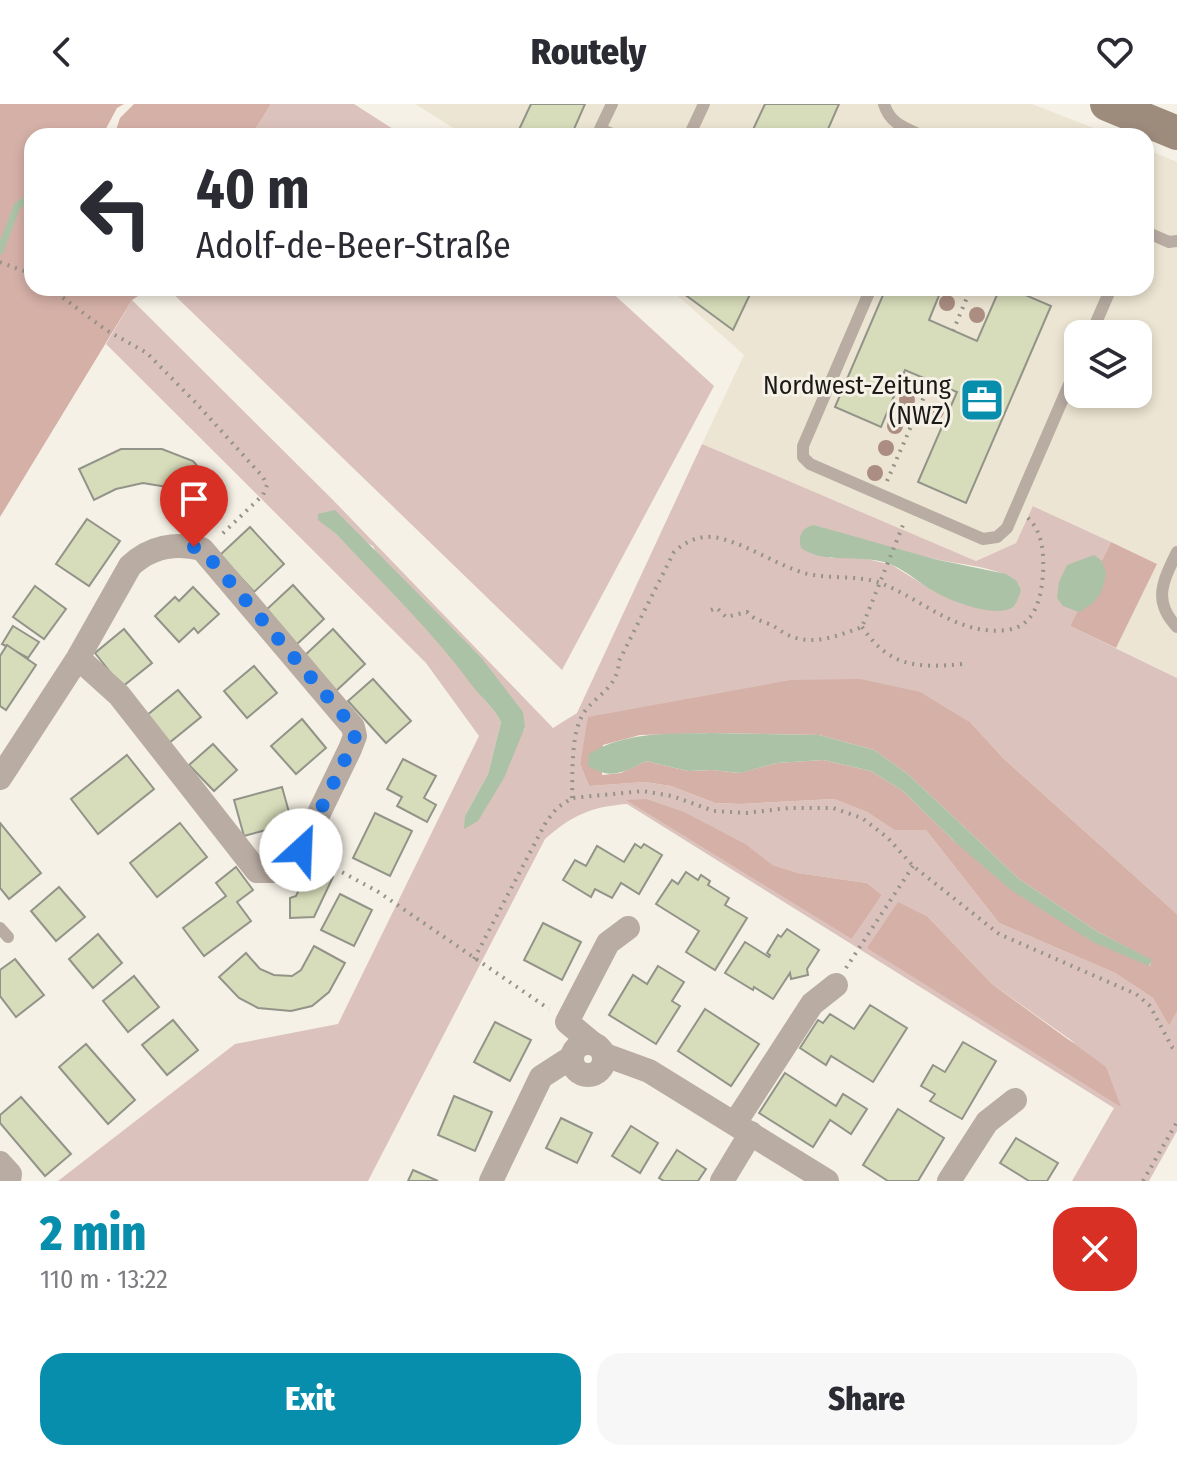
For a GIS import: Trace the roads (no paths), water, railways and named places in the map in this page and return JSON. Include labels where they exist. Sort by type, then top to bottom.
[{"type":"street","points":[[1107,104],[1177,133]]},
{"type":"street","points":[[0,778],[78,658],[130,566],[140,556],[176,545],[202,549],[353,727],[355,736],[350,749],[291,871],[257,871],[119,695],[78,658]]},
{"type":"street","points":[[628,928],[608,943],[567,1022],[589,1051],[649,1071],[827,1181]]},
{"type":"street","points":[[722,1181],[743,1128],[812,1004],[836,985]]},
{"type":"street","points":[[491,1181],[541,1077],[589,1051]]},
{"type":"street","points":[[949,1181],[987,1122],[1015,1100]]},
{"type":"street","points":[[0,1163],[10,1174],[9,1181]]},
{"type":"lane","points":[[600,128],[612,104]]},
{"type":"lane","points":[[693,128],[704,104]]},
{"type":"lane","points":[[884,104],[888,116],[904,128]]},
{"type":"lane","points":[[1154,235],[1169,242],[1177,241]]},
{"type":"lane","points":[[868,296],[803,446],[803,457],[810,464],[983,539],[997,537],[1007,528],[1064,396]]},
{"type":"lane","points":[[1097,320],[1108,296]]},
{"type":"lane","points":[[1177,552],[1160,595],[1166,616],[1177,627]]},
{"type":"waterway","points":[[0,251],[17,206],[24,201]]},
{"type":"place","name":"Nordwest-Zeitung (NWZ)","points":[[982,400]]}]
